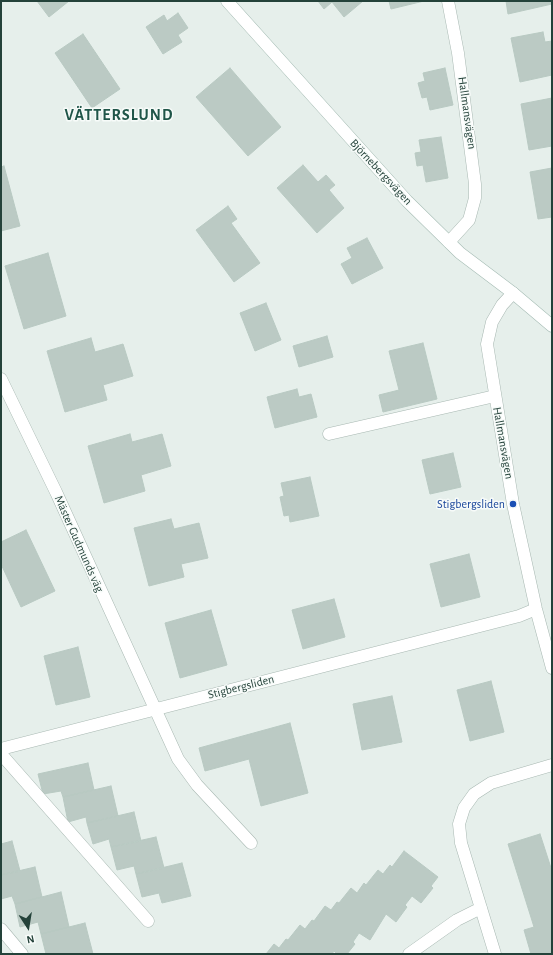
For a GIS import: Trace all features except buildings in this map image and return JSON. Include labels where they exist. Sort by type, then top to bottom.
[{"type":"street","name":"Björnebergsvägen","points":[[227,1],[407,201],[460,253],[513,293],[552,326]]},
{"type":"street","name":"Hallmansvägen","points":[[448,1],[458,53],[476,184],[475,198],[469,220],[449,242]]},
{"type":"street","name":"Hallmansvägen","points":[[513,293],[502,305],[492,322],[487,344],[513,504],[536,609],[552,668]]},
{"type":"street","name":"Mäster Gudmunds väg","points":[[1,379],[56,492],[154,710]]},
{"type":"street","points":[[329,434],[495,396]]},
{"type":"street","name":"Stigbergsliden","points":[[1,749],[518,616],[536,609]]},
{"type":"street","points":[[154,710],[178,759],[197,785],[251,843]]},
{"type":"street","points":[[1,754],[148,921]]},
{"type":"street","points":[[495,954],[461,843],[459,824],[464,808],[474,794],[491,783],[552,765]]},
{"type":"street","points":[[408,954],[457,920],[481,908]]},
{"type":"street","points":[[1,929],[22,954]]},
{"type":"place","name":"Stigbergsliden","points":[[513,504]]},
{"type":"district","name":"VÄTTERSLUND","points":[[119,115]]}]
